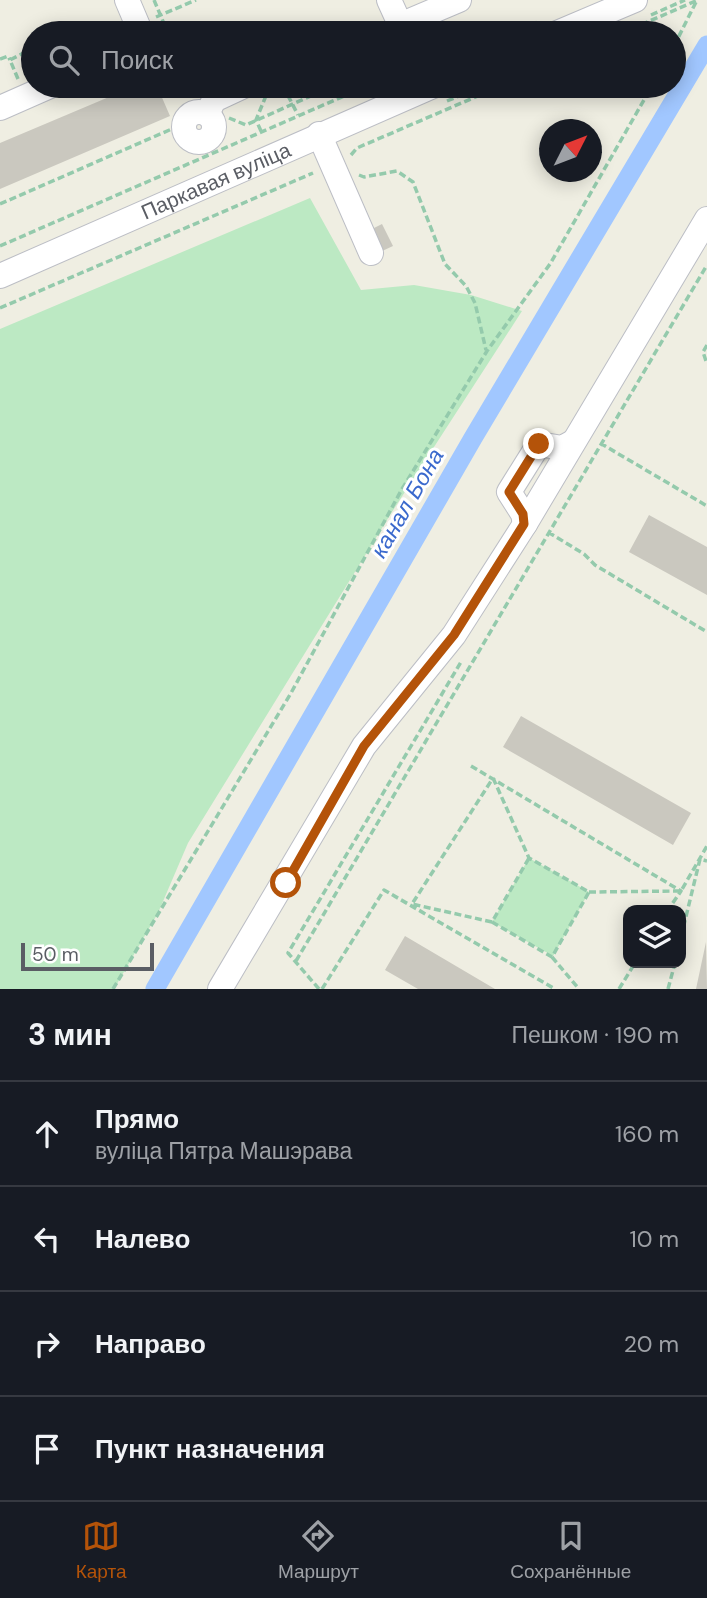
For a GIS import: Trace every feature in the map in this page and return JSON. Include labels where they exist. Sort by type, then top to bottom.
[{"type":"street","points":[[127,0],[144,21]]},
{"type":"street","points":[[389,0],[398,21]]},
{"type":"street","points":[[418,21],[459,0]]},
{"type":"street","points":[[585,21],[635,0]]},
{"type":"street","points":[[0,107],[21,98]]},
{"type":"street","points":[[181,136],[189,116],[225,98]]},
{"type":"street","name":"Паркавая вуліца","points":[[0,276],[403,98]]},
{"type":"street","points":[[320,134],[343,167],[371,253]]},
{"type":"street","points":[[220,989],[364,746],[536,528],[707,219]]},
{"type":"path","points":[[148,21],[154,0]]},
{"type":"path","points":[[155,21],[196,0]]},
{"type":"path","points":[[649,21],[697,0]]},
{"type":"path","points":[[686,22],[697,0]]},
{"type":"path","points":[[10,60],[21,54]]},
{"type":"path","points":[[0,59],[8,56],[21,85]]},
{"type":"path","points":[[0,204],[174,128],[194,98]]},
{"type":"path","points":[[261,131],[256,120],[265,98]]},
{"type":"path","points":[[289,98],[298,115]]},
{"type":"path","points":[[211,107],[246,125],[306,98]]},
{"type":"path","points":[[0,246],[338,98]]},
{"type":"path","points":[[0,308],[343,167],[357,148],[473,98]]},
{"type":"path","points":[[113,989],[291,693],[402,489],[486,351],[550,264],[645,98]]},
{"type":"path","points":[[343,167],[365,177],[397,171],[412,182],[445,264],[466,286],[475,303],[486,351]]},
{"type":"path","points":[[296,961],[584,439],[707,265]]},
{"type":"path","points":[[707,345],[703,352],[707,364]]},
{"type":"path","points":[[584,439],[707,506]]},
{"type":"path","points":[[536,528],[584,554],[595,565],[707,632]]},
{"type":"path","points":[[471,766],[681,891]]},
{"type":"path","points":[[492,778],[529,858],[589,892],[681,891]]},
{"type":"path","points":[[412,904],[492,778]]},
{"type":"path","points":[[671,905],[707,846]]},
{"type":"path","points":[[492,922],[529,858]]},
{"type":"path","points":[[699,859],[707,861]]},
{"type":"path","points":[[686,915],[699,859]]},
{"type":"path","points":[[288,953],[321,989],[383,890],[412,904],[555,989]]},
{"type":"path","points":[[552,957],[589,892]]},
{"type":"path","points":[[412,904],[492,922],[552,957],[579,989]]},
{"type":"path","points":[[619,989],[632,968]]},
{"type":"path","points":[[668,989],[674,968]]},
{"type":"green space","points":[[310,198],[361,290],[414,285],[471,295],[522,311],[390,515],[188,843],[158,913],[114,989],[0,989],[0,329]]},
{"type":"green space","points":[[529,858],[589,892],[553,956],[492,922]]},
{"type":"building","points":[[107,98],[162,98],[170,116],[0,189],[0,143]]},
{"type":"building","points":[[382,224],[393,246],[380,252],[370,230]]},
{"type":"building","points":[[649,515],[707,547],[707,595],[629,552]]},
{"type":"building","points":[[521,716],[691,813],[673,845],[503,747]]},
{"type":"building","points":[[405,936],[495,989],[418,989],[385,970]]},
{"type":"building","points":[[706,942],[707,989],[696,989]]},
{"type":"waterway","name":"канал Бона","points":[[686,80],[707,45]]},
{"type":"waterway","name":"канал Бона","points":[[155,989],[473,438],[675,98]]},
{"type":"route","points":[[286,883],[364,746],[454,635],[524,524],[523,514],[509,492],[539,444]]}]
